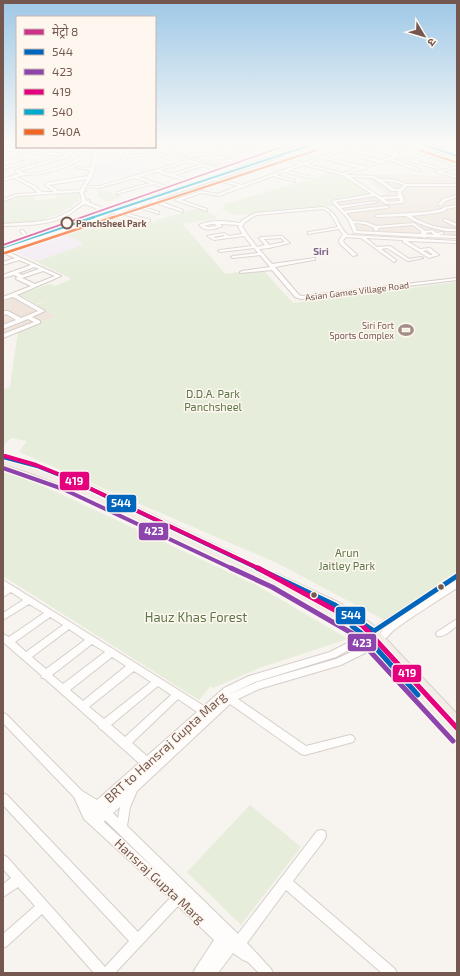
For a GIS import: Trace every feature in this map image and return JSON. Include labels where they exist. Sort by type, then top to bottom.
[{"type":"main road","points":[[3,248],[102,208],[162,190]]},
{"type":"main road","points":[[3,248],[180,190]]},
{"type":"main road","points":[[3,457],[37,466],[72,480],[336,611],[358,630],[373,638],[457,721]]},
{"type":"main road","points":[[3,462],[34,471],[65,483],[336,611]]},
{"type":"main road","points":[[373,638],[457,738]]},
{"type":"street","points":[[37,190],[43,193]]},
{"type":"street","points":[[52,190],[58,193]]},
{"type":"street","points":[[118,193],[130,190]]},
{"type":"street","points":[[3,200],[19,195],[82,191],[86,202],[102,208],[164,190]]},
{"type":"street","points":[[117,211],[183,190]]},
{"type":"street","points":[[178,200],[201,192],[218,195],[232,190]]},
{"type":"street","points":[[367,190],[382,198],[388,205]]},
{"type":"street","points":[[343,212],[367,210],[403,202],[399,192],[400,190],[392,190]]},
{"type":"street","points":[[15,192],[19,195]]},
{"type":"street","points":[[376,195],[333,201],[353,222],[354,231],[388,235],[424,234],[456,237]]},
{"type":"street","points":[[165,196],[206,210]]},
{"type":"street","points":[[440,205],[444,200],[457,196]]},
{"type":"street","points":[[382,198],[402,197]]},
{"type":"street","points":[[355,198],[367,210]]},
{"type":"street","points":[[151,200],[182,211]]},
{"type":"street","points":[[3,225],[55,219],[72,212],[86,202]]},
{"type":"street","points":[[338,207],[376,202]]},
{"type":"street","points":[[136,206],[158,213]]},
{"type":"street","points":[[377,216],[435,212],[444,210],[445,208],[457,206]]},
{"type":"street","points":[[217,223],[241,224],[256,214],[323,208],[327,209],[345,236]]},
{"type":"street","points":[[117,211],[149,221]]},
{"type":"street","points":[[407,215],[412,219],[432,226],[457,230]]},
{"type":"street","points":[[445,220],[457,226]]},
{"type":"street","points":[[353,222],[366,223],[376,227],[420,228]]},
{"type":"street","name":"Asian Games Village Road","points":[[241,224],[240,226],[245,235],[260,254],[297,296],[304,299],[457,279]]},
{"type":"street","points":[[388,227],[414,224],[420,228],[424,234]]},
{"type":"street","points":[[376,227],[376,234]]},
{"type":"street","points":[[388,227],[388,235]]},
{"type":"street","points":[[309,233],[341,228]]},
{"type":"street","points":[[22,231],[26,236]]},
{"type":"street","points":[[228,237],[245,235]]},
{"type":"street","points":[[345,236],[457,242]]},
{"type":"street","points":[[345,236],[341,240],[342,243],[355,255]]},
{"type":"street","points":[[220,251],[255,248],[269,246],[288,243],[282,237],[261,238],[269,246]]},
{"type":"street","points":[[362,238],[393,260],[404,257]]},
{"type":"street","points":[[405,240],[420,250]]},
{"type":"street","points":[[377,248],[388,247],[408,260],[421,258]]},
{"type":"street","points":[[3,248],[59,277],[3,298]]},
{"type":"street","points":[[233,257],[260,254]]},
{"type":"street","points":[[3,264],[20,258]]},
{"type":"street","points":[[242,272],[312,259]]},
{"type":"street","points":[[3,277],[35,265]]},
{"type":"street","points":[[36,286],[18,278],[43,269]]},
{"type":"street","points":[[14,273],[22,277]]},
{"type":"street","points":[[3,327],[42,311],[13,295]]},
{"type":"street","points":[[4,312],[21,320]]},
{"type":"street","points":[[3,336],[38,322],[29,317]]},
{"type":"street","points":[[373,638],[457,576]]},
{"type":"street","points":[[3,583],[209,714]]},
{"type":"street","points":[[373,638],[457,584]]},
{"type":"street","points":[[3,594],[11,588]]},
{"type":"street","points":[[3,617],[29,600]]},
{"type":"street","points":[[50,614],[6,639],[103,726],[148,763]]},
{"type":"street","points":[[440,634],[457,622]]},
{"type":"street","points":[[26,657],[69,626]]},
{"type":"street","name":"BRT to Hansraj Gupta Marg","points":[[102,809],[132,789],[209,714],[227,691],[338,662],[373,638]]},
{"type":"street","points":[[46,675],[91,640]]},
{"type":"street","points":[[63,690],[111,652]]},
{"type":"street","points":[[82,707],[133,666]]},
{"type":"street","points":[[103,726],[158,681]]},
{"type":"street","name":"BRT to Hansraj Gupta Marg","points":[[102,809],[148,763],[244,687]]},
{"type":"street","points":[[124,744],[178,694]]},
{"type":"street","points":[[230,699],[305,751],[350,739]]},
{"type":"street","name":"Hansraj Gupta Marg","points":[[3,717],[78,794],[102,809],[231,940],[267,973]]},
{"type":"street","points":[[121,828],[125,807],[132,789]]},
{"type":"street","name":"Hansraj Gupta Marg","points":[[78,794],[92,818],[178,898],[231,940]]},
{"type":"street","points":[[3,798],[137,940]]},
{"type":"street","points":[[92,818],[102,809]]},
{"type":"street","points":[[199,973],[285,882],[321,835]]},
{"type":"street","points":[[3,861],[102,973]]},
{"type":"street","points":[[3,891],[19,878]]},
{"type":"street","points":[[285,882],[391,973]]},
{"type":"street","points":[[107,973],[178,898]]},
{"type":"street","points":[[3,942],[43,906]]},
{"type":"street","points":[[210,973],[231,940]]},
{"type":"shaded area","points":[[380,190],[457,190],[457,236],[428,232],[416,223],[411,223],[420,229],[421,237],[356,233],[354,220],[334,201],[387,194]]},
{"type":"shaded area","points":[[60,233],[82,242],[82,245],[40,260],[33,260],[10,250]]},
{"type":"shaded area","points":[[19,296],[56,316],[3,337],[3,302]]},
{"type":"green space","points":[[99,190],[123,196],[107,202],[98,197]]},
{"type":"green space","points":[[274,190],[363,190],[371,195],[328,200],[334,206],[236,215],[221,209],[225,207],[221,205]]},
{"type":"green space","points":[[79,193],[79,201],[70,208],[52,217],[25,223],[3,225],[3,201],[18,197],[35,196],[35,200],[56,198],[57,194]]},
{"type":"green space","name":"D.D.A. Park Panchsheel","points":[[199,208],[219,218],[183,224],[225,274],[262,269],[293,303],[457,282],[457,572],[386,621],[277,563],[19,452],[27,441],[11,438],[3,446],[3,390],[10,387],[18,331],[56,316],[36,305],[53,297],[36,304],[19,295],[49,284],[55,286],[70,280],[70,278],[33,260],[41,260],[82,245],[82,242],[60,233],[75,227],[78,229],[94,223],[98,225],[108,222],[101,219],[111,215],[137,226],[156,222],[153,221]]},
{"type":"green space","name":"Hauz Khas Forest","points":[[3,472],[28,479],[256,585],[348,639],[262,667],[213,688],[211,686],[199,700],[3,576]]},
{"type":"green space","points":[[250,805],[301,847],[241,925],[187,872]]},
{"type":"metro line","name":"8","points":[[3,245],[161,190]]},
{"type":"transit line","name":"540","points":[[3,247],[176,190]]},
{"type":"transit line","name":"540A","points":[[5,253],[197,190]]},
{"type":"transit line","name":"419","points":[[5,456],[36,465],[68,478],[278,577],[362,625],[457,728]]},
{"type":"transit line","name":"544","points":[[3,457],[37,466],[72,480],[335,605],[374,631],[457,576]]},
{"type":"transit line","name":"423","points":[[3,468],[63,489],[272,587],[355,635],[453,741]]},
{"type":"transit line","name":"544","points":[[352,626],[366,637],[418,695]]},
{"type":"place","name":"Panchsheel Park","points":[[67,223]]},
{"type":"place","name":"Siri Fort Sports Complex","points":[[406,330]]},
{"type":"district","name":"Siri","points":[[321,251]]},
{"type":"park label","name":"Arun Jaitley Park","points":[[347,558]]}]
